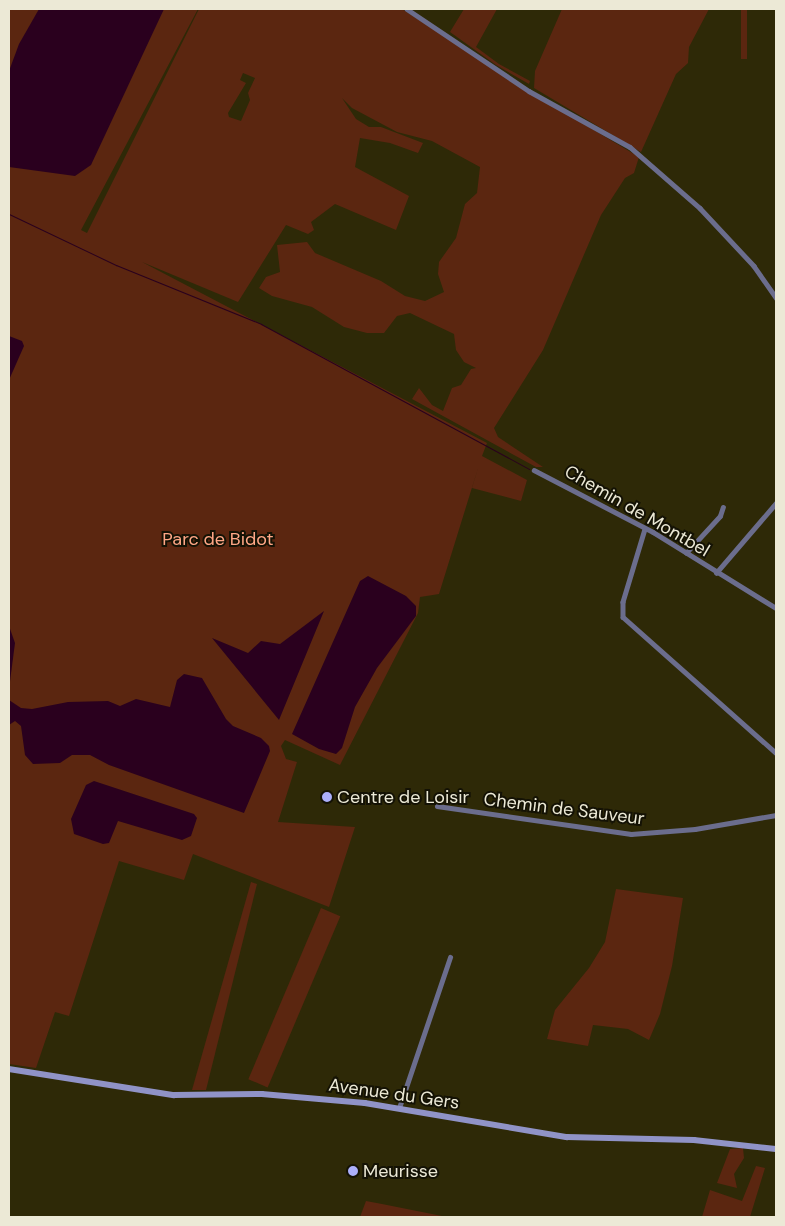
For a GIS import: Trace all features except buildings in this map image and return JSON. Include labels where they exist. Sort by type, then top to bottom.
[{"type":"main road","name":"Avenue du Gers","points":[[9,1068],[174,1096],[262,1094],[399,1108],[567,1137],[694,1140],[776,1149]]},
{"type":"street","points":[[407,9],[529,91],[630,146],[700,208],[754,266],[776,298]]},
{"type":"street","name":"Chemin de Montbel","points":[[534,470],[645,529],[776,608]]},
{"type":"street","points":[[716,573],[776,503]]},
{"type":"street","points":[[686,553],[720,516],[723,507]]},
{"type":"street","points":[[645,529],[622,602],[623,617],[776,754]]},
{"type":"street","name":"Chemin de Sauveur","points":[[437,806],[631,834],[695,829],[776,816]]},
{"type":"street","points":[[399,1108],[450,957]]},
{"type":"green space","name":"Parc de Bidot","points":[[9,9],[198,9],[81,230],[87,233],[199,9],[402,9],[540,98],[639,157],[634,173],[625,178],[601,215],[543,350],[494,428],[498,437],[543,467],[536,467],[412,399],[419,388],[432,405],[443,411],[452,388],[461,385],[471,369],[476,368],[464,362],[456,350],[454,334],[410,313],[397,316],[384,333],[367,333],[344,327],[312,307],[272,296],[259,288],[266,277],[280,272],[277,245],[307,242],[315,253],[381,281],[405,296],[425,301],[444,292],[438,274],[439,262],[456,238],[465,204],[477,193],[480,167],[432,141],[397,132],[352,108],[342,98],[356,119],[369,127],[381,127],[423,143],[418,153],[390,143],[360,138],[355,167],[409,196],[396,230],[335,204],[311,222],[314,230],[308,234],[286,225],[238,302],[142,262],[487,443],[482,456],[527,480],[521,501],[472,488],[479,465],[439,594],[420,597],[418,613],[340,765],[285,740],[281,746],[286,759],[297,762],[278,822],[355,827],[329,907],[193,854],[184,880],[119,861],[69,1016],[55,1012],[36,1068],[9,1064]],"holes":[[[243,73],[255,78],[248,93],[250,100],[241,121],[229,117],[228,113],[246,83],[240,80]]]},
{"type":"green space","points":[[464,9],[497,9],[476,47],[499,64],[530,81],[529,84],[496,65],[450,32]]},
{"type":"green space","points":[[562,9],[709,9],[689,47],[688,63],[676,74],[641,152],[534,88],[535,71]]},
{"type":"green space","points":[[741,9],[747,9],[747,59],[741,59]]},
{"type":"green space","points":[[251,882],[257,884],[206,1090],[192,1090]]},
{"type":"green space","points":[[616,889],[683,898],[672,966],[660,1014],[649,1040],[628,1029],[593,1025],[588,1046],[547,1039],[555,1010],[589,968],[605,942]]},
{"type":"green space","points":[[321,908],[340,916],[268,1087],[248,1079]]},
{"type":"green space","points":[[743,1148],[744,1158],[734,1174],[737,1188],[717,1183],[730,1149]]},
{"type":"green space","points":[[756,1166],[765,1168],[750,1217],[702,1217],[710,1190],[742,1201]]},
{"type":"green space","points":[[366,1201],[382,1204],[447,1217],[360,1217]]},
{"type":"shaded area","points":[[39,9],[164,9],[91,165],[75,176],[9,167],[9,71],[19,44]]},
{"type":"shaded area","points":[[9,336],[22,341],[24,346],[9,380]]},
{"type":"shaded area","points":[[368,576],[406,596],[416,606],[416,616],[377,668],[355,707],[342,748],[336,754],[319,749],[292,734],[360,581]]},
{"type":"shaded area","points":[[324,611],[279,720],[212,638],[248,653],[261,641],[280,644]]},
{"type":"shaded area","points":[[9,626],[15,643],[9,689]]},
{"type":"shaded area","points":[[184,674],[202,678],[226,719],[233,726],[261,738],[269,746],[270,751],[244,813],[109,765],[90,755],[72,755],[60,763],[33,764],[25,755],[21,726],[15,721],[9,725],[9,700],[21,708],[32,709],[68,702],[108,701],[120,706],[136,699],[170,707],[177,680]]},
{"type":"shaded area","points":[[94,781],[194,814],[197,818],[191,836],[182,840],[118,821],[109,843],[103,844],[74,834],[71,819],[86,785]]},
{"type":"waterway","points":[[9,214],[116,265],[261,324],[529,469]]},
{"type":"place","name":"Centre de Loisir","points":[[327,797]]},
{"type":"place","name":"Meurisse","points":[[353,1171]]}]
